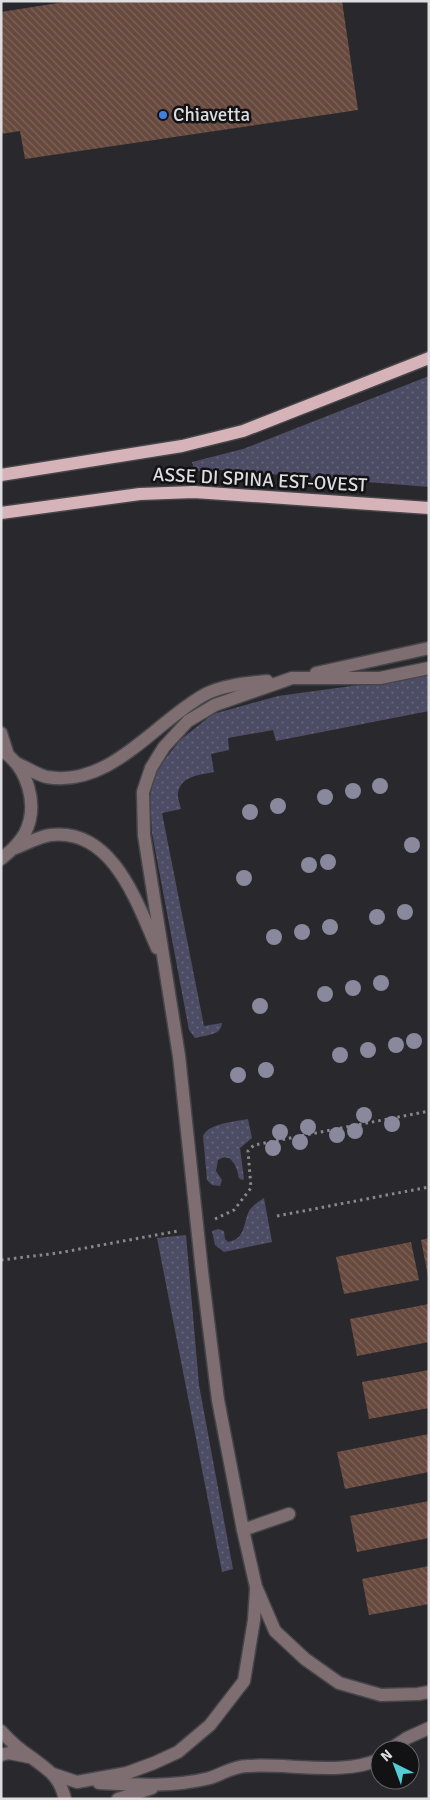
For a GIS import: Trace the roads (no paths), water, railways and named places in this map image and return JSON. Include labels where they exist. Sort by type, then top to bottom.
[{"type":"main road","name":"ASSE DI SPINA EST-OVEST","points":[[1,475],[182,446],[243,431],[429,358]]},
{"type":"main road","name":"ASSE DI SPINA EST-OVEST","points":[[1,513],[140,494],[194,492],[429,508]]},
{"type":"street","points":[[9,756],[46,777],[72,778],[92,772],[126,754],[177,712],[206,693],[238,684],[292,678],[429,648]]},
{"type":"street","points":[[429,668],[380,678],[292,678],[215,704],[188,721],[164,747],[151,768],[143,792],[144,835],[179,1056],[218,1400],[256,1587],[276,1631],[305,1659],[339,1684],[381,1695],[429,1692]]},
{"type":"street","points":[[1,733],[9,756],[26,779],[31,796],[30,815],[25,833],[15,848],[1,859]]},
{"type":"street","points":[[15,848],[51,835],[75,836],[94,844],[110,858],[133,893],[164,964]]},
{"type":"street","points":[[243,1530],[289,1514]]},
{"type":"street","points":[[77,1782],[127,1773],[154,1763],[178,1752],[210,1725],[244,1681],[254,1620],[256,1587]]},
{"type":"street","points":[[404,1740],[429,1728]]},
{"type":"street","points":[[1,1731],[53,1774],[63,1788],[65,1799]]},
{"type":"street","points":[[1,1755],[9,1753],[32,1758]]},
{"type":"street","points":[[53,1774],[77,1782],[160,1785],[210,1778],[244,1766],[328,1768],[370,1764]]},
{"type":"street","points":[[118,1799],[160,1785]]},
{"type":"place","name":"Chiavetta","points":[[163,115]]}]
